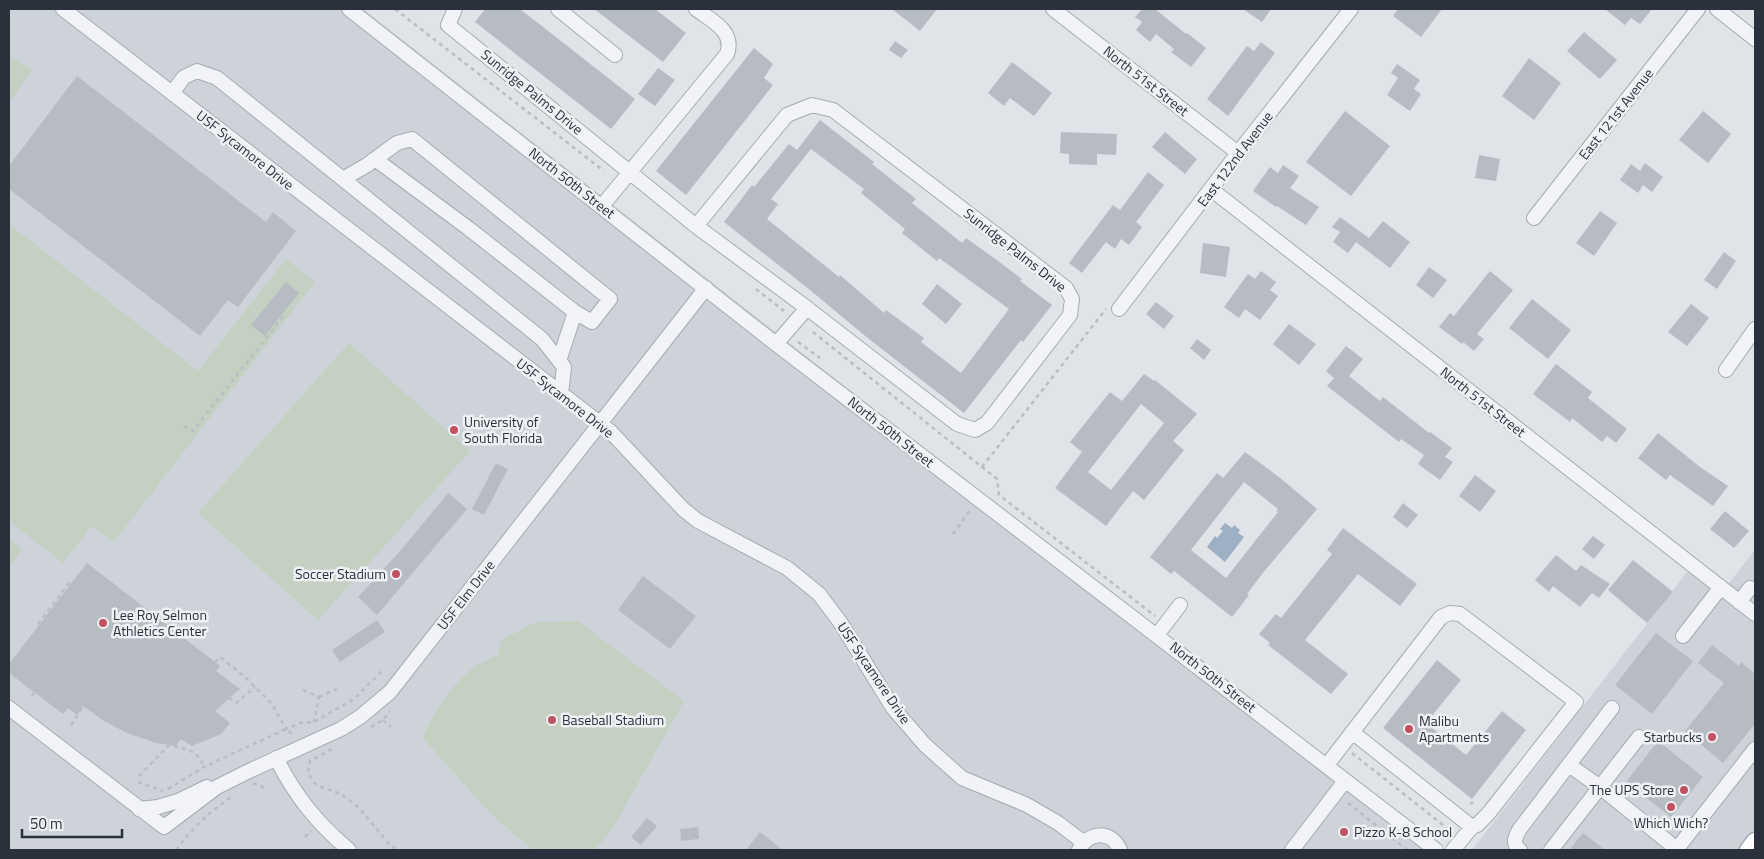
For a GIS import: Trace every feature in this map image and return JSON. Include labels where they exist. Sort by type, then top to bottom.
[{"type":"main road","points":[[1748,850],[1755,841]]},
{"type":"street","name":"USF Sycamore Drive","points":[[63,9],[601,423],[683,509],[698,521],[787,568],[819,594],[840,622],[893,708],[925,746],[962,778],[1027,805],[1058,823],[1081,846],[1095,835],[1103,835],[1115,842],[1120,850]]},
{"type":"street","name":"North 50th Street","points":[[349,9],[776,344],[1436,850]]},
{"type":"street","name":"Sunridge Palms Drive","points":[[455,9],[448,25],[696,226],[807,308],[957,424],[975,430],[987,422],[1070,315],[1072,299],[1066,288],[833,110],[812,105],[787,115],[696,226]]},
{"type":"street","points":[[558,9],[615,54]]},
{"type":"street","points":[[602,206],[726,54],[729,46],[728,37],[723,29],[696,9]]},
{"type":"street","name":"North 51st Street","points":[[1053,9],[1238,153]]},
{"type":"street","name":"East 122nd Avenue","points":[[1119,309],[1351,9]]},
{"type":"street","name":"East 121st Avenue","points":[[1534,218],[1698,9]]},
{"type":"street","points":[[1716,9],[1755,39]]},
{"type":"street","points":[[172,93],[184,77],[197,70],[217,78],[542,339],[564,367],[561,394]]},
{"type":"street","points":[[344,179],[397,143],[412,139],[610,299],[592,322],[575,312],[468,228],[375,159]]},
{"type":"street","name":"North 51st Street","points":[[1212,190],[1755,614]]},
{"type":"street","name":"USF Elm Drive","points":[[140,809],[164,827],[217,787],[342,729],[390,692],[706,288]]},
{"type":"street","points":[[776,344],[807,308]]},
{"type":"street","points":[[559,361],[575,312]]},
{"type":"street","points":[[1726,370],[1755,329]]},
{"type":"street","points":[[1683,636],[1721,587]]},
{"type":"street","points":[[1739,602],[1750,588]]},
{"type":"street","points":[[1157,635],[1180,605]]},
{"type":"street","points":[[1327,765],[1441,617],[1450,613],[1460,614],[1576,702],[1488,814],[1477,825],[1472,827],[1452,850]]},
{"type":"street","points":[[9,708],[140,809],[158,807],[178,801],[206,787],[217,787]]},
{"type":"street","points":[[1520,850],[1514,840],[1519,830],[1612,708]]},
{"type":"street","points":[[1352,732],[1472,827]]},
{"type":"street","points":[[1551,850],[1639,737]]},
{"type":"street","points":[[1569,765],[1600,787],[1677,850],[1755,749]]},
{"type":"street","points":[[276,758],[284,775],[310,813],[349,850]]},
{"type":"street","points":[[1292,850],[1345,781]]},
{"type":"path","points":[[396,9],[604,171]]},
{"type":"path","points":[[184,426],[193,431],[286,313]]},
{"type":"path","points":[[813,332],[997,479],[999,495],[1160,620]]},
{"type":"path","points":[[798,342],[820,358]]},
{"type":"path","points":[[953,534],[971,510],[977,498]]},
{"type":"path","points":[[38,624],[70,582],[71,584]]},
{"type":"path","points":[[215,662],[220,656],[245,677],[272,704],[286,729],[292,734]]},
{"type":"path","points":[[138,782],[164,791],[204,767],[286,729],[300,723],[314,722],[354,699],[383,670]]},
{"type":"path","points":[[229,698],[236,703],[255,687]]},
{"type":"path","points":[[303,690],[319,697],[337,689]]},
{"type":"path","points":[[314,722],[319,697]]},
{"type":"path","points":[[71,725],[83,706]]},
{"type":"path","points":[[367,729],[383,720],[395,706]]},
{"type":"path","points":[[383,720],[392,727]]},
{"type":"path","points":[[139,776],[169,745],[192,751],[201,758],[204,767]]},
{"type":"path","points":[[334,748],[310,761],[308,773],[313,782],[341,794],[360,809],[389,844],[397,850]]},
{"type":"path","points":[[1352,753],[1453,832]]},
{"type":"path","points":[[252,782],[265,788]]},
{"type":"path","points":[[176,850],[193,828],[211,810],[236,794]]},
{"type":"path","points":[[1348,802],[1407,850]]},
{"type":"shaded area","name":"University of South Florida","points":[[9,9],[363,9],[1437,850],[9,850]]},
{"type":"shaded area","points":[[1755,550],[1755,850],[1472,850],[1697,559],[1729,583]]},
{"type":"green space","points":[[9,55],[33,70],[9,102]]},
{"type":"green space","points":[[9,224],[198,371],[286,259],[315,282],[114,542],[92,526],[63,563],[9,521]]},
{"type":"green space","points":[[349,343],[470,451],[318,620],[198,513]]},
{"type":"green space","points":[[9,539],[22,549],[9,567]]},
{"type":"green space","name":"Baseball Stadium","points":[[578,621],[684,701],[613,828],[595,850],[533,850],[492,815],[422,737],[450,691],[473,668],[498,655],[501,640],[536,622]]},
{"type":"water","points":[[1225,523],[1232,528],[1234,525],[1240,530],[1238,533],[1244,537],[1225,562],[1207,547],[1215,536],[1217,538],[1223,531],[1220,529]]},
{"type":"building","points":[[485,9],[520,9],[635,99],[611,129],[475,22]]},
{"type":"building","points":[[594,9],[655,9],[686,33],[663,62]]},
{"type":"building","points":[[892,9],[937,9],[920,31]]},
{"type":"building","points":[[1142,9],[1155,9],[1206,48],[1191,67],[1171,52],[1174,49],[1156,34],[1150,42],[1136,30],[1142,22],[1135,17]]},
{"type":"building","points":[[1243,9],[1271,9],[1262,22]]},
{"type":"building","points":[[1398,9],[1442,9],[1421,37],[1393,16]]},
{"type":"building","points":[[1605,9],[1652,9],[1640,24],[1631,18],[1625,25]]},
{"type":"building","points":[[1584,32],[1617,60],[1600,79],[1567,51]]},
{"type":"building","points":[[895,41],[908,50],[901,58],[889,50]]},
{"type":"building","points":[[1261,42],[1275,53],[1228,116],[1207,99],[1247,46],[1254,51]]},
{"type":"building","points":[[754,48],[773,64],[764,78],[773,85],[686,195],[656,171]]},
{"type":"building","points":[[1529,58],[1561,83],[1534,120],[1502,96]]},
{"type":"building","points":[[1012,62],[1052,93],[1034,116],[1010,98],[1004,106],[988,93]]},
{"type":"building","points":[[1397,64],[1420,80],[1414,89],[1421,94],[1410,111],[1387,95],[1398,78],[1391,73]]},
{"type":"building","points":[[658,68],[675,80],[655,106],[638,94]]},
{"type":"building","points":[[77,76],[266,222],[273,212],[296,231],[238,307],[228,300],[200,336],[9,189],[9,166]]},
{"type":"building","points":[[1345,111],[1390,146],[1351,196],[1306,162]]},
{"type":"building","points":[[1703,111],[1731,134],[1708,163],[1679,140]]},
{"type":"building","points":[[820,120],[874,162],[872,164],[916,199],[912,203],[962,243],[966,238],[1022,279],[1020,281],[1052,305],[1023,342],[1021,340],[964,413],[724,222],[752,185],[754,187],[789,144],[797,150]],"holes":[[[811,149],[864,189],[861,193],[905,229],[902,233],[937,261],[939,258],[1009,309],[961,373],[921,342],[924,338],[886,310],[884,313],[840,275],[839,277],[767,219],[778,204],[771,199]]]},
{"type":"building","points":[[1061,132],[1117,134],[1116,155],[1097,154],[1097,165],[1069,164],[1069,154],[1060,153]]},
{"type":"building","points":[[1165,132],[1197,159],[1185,174],[1152,147]]},
{"type":"building","points":[[1479,155],[1500,159],[1496,181],[1475,178]]},
{"type":"building","points":[[1645,163],[1663,177],[1652,192],[1643,185],[1638,193],[1620,180],[1631,164],[1640,171]]},
{"type":"building","points":[[1283,165],[1299,176],[1290,188],[1319,207],[1306,225],[1253,191],[1270,167],[1278,173]]},
{"type":"building","points":[[1148,172],[1164,185],[1136,222],[1142,227],[1129,245],[1121,239],[1115,249],[1106,242],[1082,273],[1069,263],[1113,205],[1120,210]]},
{"type":"building","points":[[1600,211],[1617,223],[1594,256],[1576,243]]},
{"type":"building","points":[[1340,217],[1369,238],[1383,221],[1410,242],[1390,268],[1356,242],[1348,253],[1333,242],[1340,232],[1332,227]]},
{"type":"building","points":[[1203,243],[1230,247],[1226,277],[1200,273]]},
{"type":"building","points":[[1724,252],[1736,261],[1717,289],[1704,280]]},
{"type":"building","points":[[1429,267],[1447,280],[1433,298],[1416,285]]},
{"type":"building","points":[[1261,271],[1276,282],[1270,290],[1278,296],[1260,320],[1245,309],[1239,318],[1224,307],[1248,274],[1255,279]]},
{"type":"building","points":[[1490,271],[1513,290],[1477,334],[1484,339],[1474,351],[1439,327],[1450,313],[1454,316]]},
{"type":"building","points":[[286,282],[299,293],[265,336],[251,325]]},
{"type":"building","points":[[937,284],[962,304],[946,324],[922,304]]},
{"type":"building","points":[[1532,299],[1571,330],[1548,359],[1509,328]]},
{"type":"building","points":[[1156,302],[1174,316],[1164,329],[1146,314]]},
{"type":"building","points":[[1691,304],[1709,318],[1687,346],[1668,332]]},
{"type":"building","points":[[1289,324],[1316,344],[1299,365],[1273,344]]},
{"type":"building","points":[[1197,339],[1211,350],[1204,360],[1190,348]]},
{"type":"building","points":[[1346,346],[1363,359],[1349,376],[1380,401],[1383,397],[1429,433],[1452,448],[1445,457],[1453,462],[1440,480],[1418,464],[1424,455],[1401,439],[1399,442],[1327,386],[1334,378],[1326,371]]},
{"type":"building","points":[[1556,364],[1592,392],[1588,398],[1627,429],[1616,443],[1607,436],[1602,442],[1572,418],[1570,422],[1533,394]]},
{"type":"building","points":[[1144,374],[1155,380],[1197,414],[1173,441],[1184,450],[1144,500],[1133,491],[1106,526],[1055,488],[1082,452],[1070,442],[1110,392],[1122,401]],"holes":[[[1141,404],[1164,423],[1111,490],[1088,472]]]},
{"type":"building","points":[[1658,433],[1700,467],[1728,486],[1713,506],[1670,475],[1666,480],[1638,458]]},
{"type":"building","points":[[1245,452],[1279,477],[1317,509],[1262,574],[1232,617],[1174,571],[1171,574],[1150,557],[1217,473],[1223,478]],"holes":[[[1244,482],[1278,509],[1276,511],[1278,512],[1226,578],[1191,550]]]},
{"type":"building","points":[[496,463],[508,469],[484,515],[472,509]]},
{"type":"building","points":[[1475,475],[1496,491],[1480,512],[1459,496]]},
{"type":"building","name":"Soccer Stadium","points":[[448,493],[467,509],[377,615],[358,597],[401,550]]},
{"type":"building","points":[[1403,503],[1418,515],[1407,528],[1393,517]]},
{"type":"building","points":[[1725,511],[1749,531],[1734,548],[1710,529]]},
{"type":"building","points":[[1343,528],[1417,584],[1400,606],[1358,574],[1305,640],[1348,674],[1331,694],[1268,645],[1270,643],[1259,634],[1276,614],[1281,618],[1332,554],[1327,550]]},
{"type":"building","points":[[1593,536],[1605,545],[1594,559],[1582,549]]},
{"type":"building","points":[[1556,555],[1576,571],[1581,565],[1610,584],[1599,598],[1592,593],[1580,607],[1553,586],[1549,592],[1535,580]]},
{"type":"building","points":[[1633,560],[1673,592],[1647,623],[1608,590]]},
{"type":"building","name":"Lee Roy Selmon Athletics Center","points":[[87,563],[220,666],[216,671],[240,689],[215,711],[230,723],[221,734],[192,746],[181,739],[176,746],[156,743],[127,733],[104,721],[83,706],[77,715],[68,708],[63,714],[9,673],[9,664]]},
{"type":"building","points":[[643,576],[696,616],[670,649],[618,610]]},
{"type":"building","points":[[377,620],[385,632],[340,662],[332,650]]},
{"type":"building","points":[[1656,633],[1693,661],[1652,714],[1615,685]]},
{"type":"building","points":[[1712,645],[1739,666],[1741,662],[1755,674],[1755,724],[1723,763],[1685,731],[1724,683],[1698,663]]},
{"type":"building","name":"Malibu Apartments","points":[[1437,660],[1461,680],[1426,723],[1466,755],[1502,711],[1526,730],[1472,799],[1383,728]]},
{"type":"building","points":[[1658,741],[1703,777],[1671,817],[1626,782]]},
{"type":"building","points":[[647,818],[657,826],[641,845],[631,837]]},
{"type":"building","points":[[698,827],[699,839],[681,841],[680,829]]},
{"type":"building","points":[[760,832],[783,850],[746,850]]},
{"type":"building","points":[[1583,833],[1605,850],[1569,850]]},
{"type":"place","name":"University of South Florida","points":[[454,430]]},
{"type":"place","name":"Soccer Stadium","points":[[396,574]]},
{"type":"place","name":"Lee Roy Selmon Athletics Center","points":[[103,623]]},
{"type":"place","name":"Baseball Stadium","points":[[552,720]]},
{"type":"place","name":"Malibu Apartments","points":[[1409,729]]},
{"type":"place","name":"Starbucks","points":[[1712,737]]},
{"type":"place","name":"The UPS Store","points":[[1684,790]]},
{"type":"place","name":"Which Wich?","points":[[1671,807]]},
{"type":"place","name":"Pizzo K-8 School","points":[[1344,832]]}]
